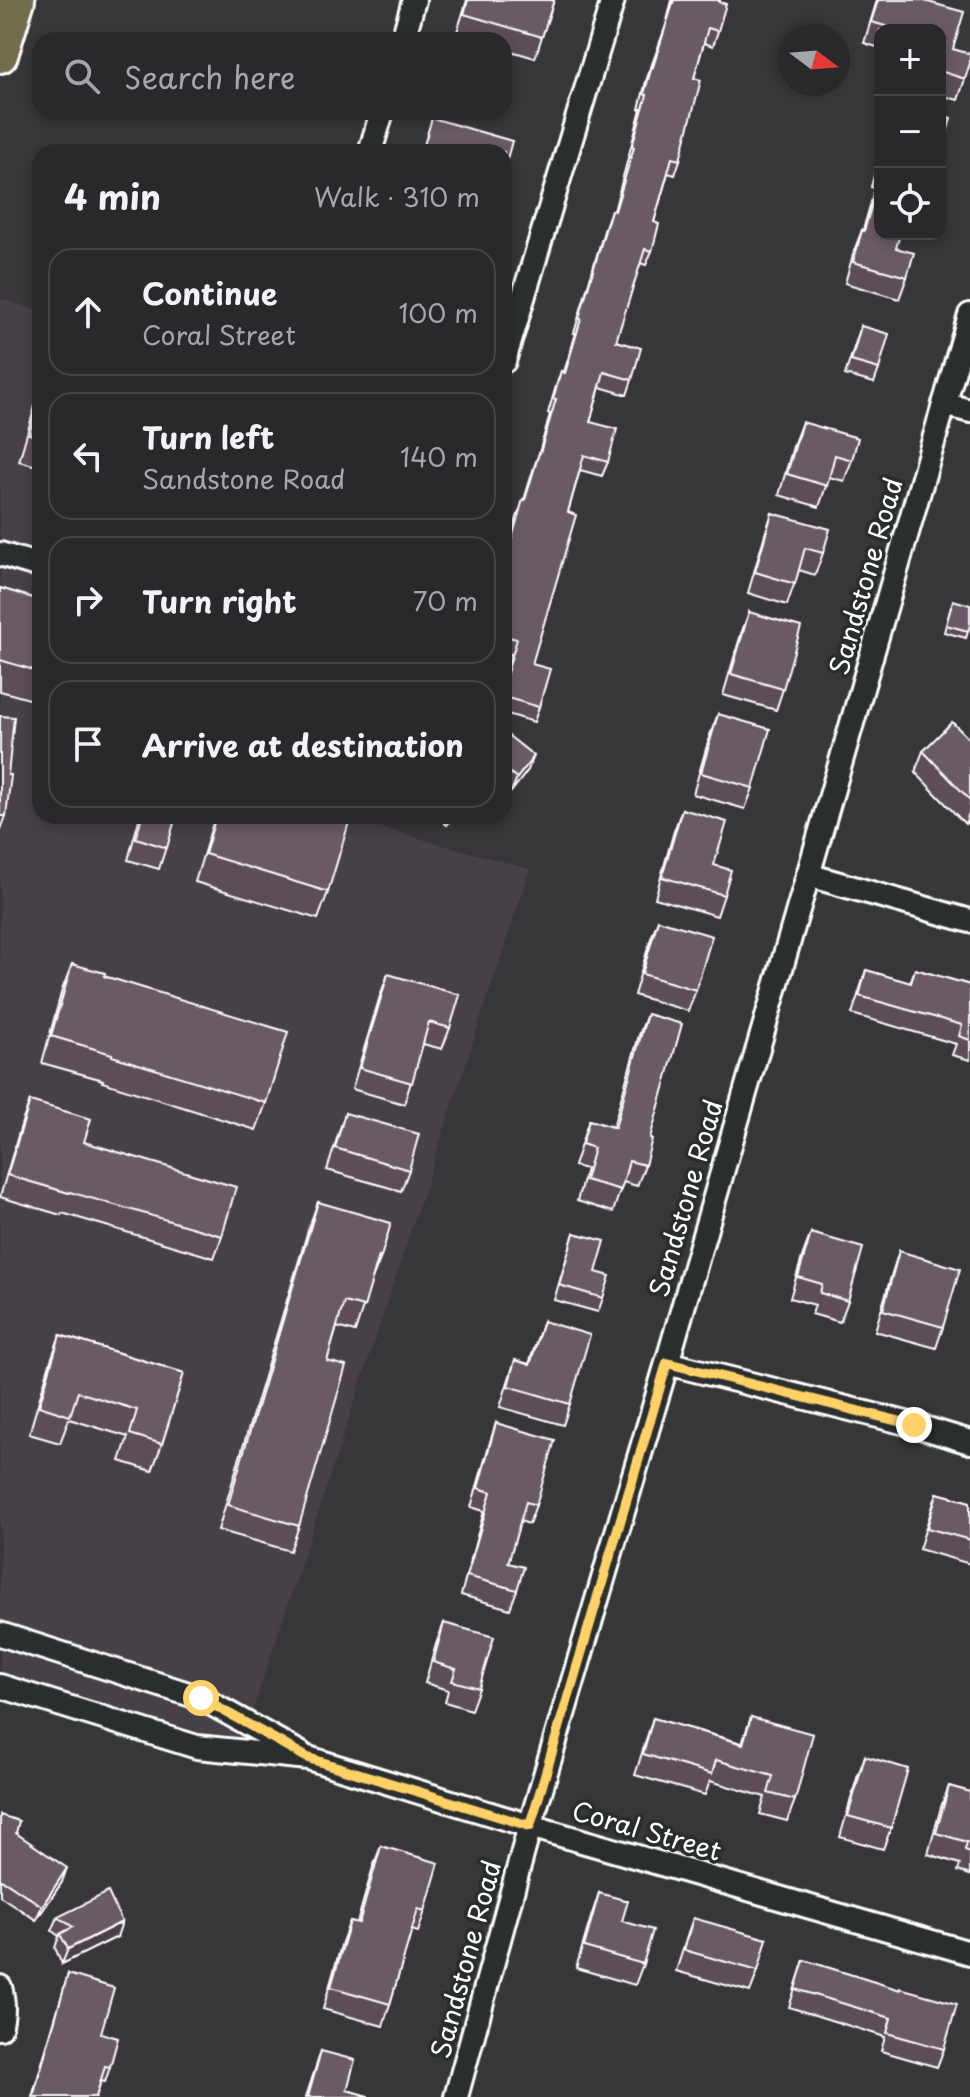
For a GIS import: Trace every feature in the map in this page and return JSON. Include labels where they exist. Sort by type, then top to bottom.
[{"type":"highway","points":[[0,55],[17,0]]},
{"type":"street","points":[[405,32],[414,0]]},
{"type":"street","points":[[512,335],[613,0]]},
{"type":"street","points":[[372,144],[380,120]]},
{"type":"street","name":"Sandstone Road","points":[[456,2097],[530,1826],[970,315]]},
{"type":"street","points":[[944,404],[970,411]]},
{"type":"street","points":[[0,554],[32,564]]},
{"type":"street","points":[[808,875],[970,921]]},
{"type":"street","points":[[667,1363],[970,1442]]},
{"type":"street","name":"Coral Street","points":[[0,1634],[201,1698],[308,1758]]},
{"type":"street","name":"Coral Street","points":[[0,1686],[197,1747],[308,1758],[530,1826],[970,1953]]},
{"type":"street","points":[[0,1987],[4,2010],[0,2028]]},
{"type":"shaded area","points":[[0,298],[32,308],[32,551],[0,541]]},
{"type":"shaded area","points":[[0,566],[32,576],[32,824],[368,824],[530,869],[252,1713],[205,1687],[0,1622]]},
{"type":"shaded area","points":[[0,1646],[196,1709],[244,1736],[243,1739],[199,1735],[0,1674]]},
{"type":"building","points":[[468,0],[554,0],[542,37],[464,14]]},
{"type":"building","points":[[674,0],[720,0],[726,4],[718,31],[708,28],[694,78],[701,80],[680,160],[672,158],[654,222],[659,224],[652,251],[645,249],[616,341],[641,348],[632,380],[604,372],[590,422],[617,429],[608,462],[584,455],[568,512],[576,515],[532,664],[550,669],[539,707],[512,699],[512,656],[517,639],[512,638],[512,538],[556,399],[553,399],[561,371],[565,373],[611,210],[615,211]]},
{"type":"building","points":[[878,0],[921,0],[964,12],[953,49],[970,54],[965,79],[946,73],[946,24],[871,22]]},
{"type":"building","points":[[946,117],[951,118],[946,136]]},
{"type":"building","points":[[431,120],[512,141],[511,144],[424,144]]},
{"type":"building","points":[[874,197],[874,240],[898,240],[896,248],[914,253],[907,277],[853,262]]},
{"type":"building","points":[[861,326],[889,334],[879,369],[851,361]]},
{"type":"building","points":[[802,422],[858,438],[852,460],[835,455],[827,486],[787,474]]},
{"type":"building","points":[[772,513],[830,529],[823,553],[805,548],[795,584],[755,572]]},
{"type":"building","points":[[0,588],[32,598],[32,670],[0,660]]},
{"type":"building","points":[[953,600],[970,605],[968,631],[946,625]]},
{"type":"building","points":[[749,612],[801,627],[783,689],[731,674]]},
{"type":"building","points":[[718,714],[770,729],[753,788],[701,773]]},
{"type":"building","points":[[0,716],[14,717],[6,816],[0,816]]},
{"type":"building","points":[[952,722],[970,740],[970,800],[923,751]]},
{"type":"building","points":[[512,738],[534,756],[517,778],[512,774]]},
{"type":"building","points":[[682,809],[727,822],[714,865],[731,870],[724,895],[662,877]]},
{"type":"building","points":[[140,824],[174,824],[167,848],[136,838]]},
{"type":"building","points":[[214,824],[348,824],[328,892],[205,854]]},
{"type":"building","points":[[658,920],[712,936],[696,990],[642,974]]},
{"type":"building","points":[[72,964],[288,1032],[266,1103],[51,1036]]},
{"type":"building","points":[[915,969],[970,985],[970,1040],[959,1036],[962,1025],[859,996],[866,970],[911,983]]},
{"type":"building","points":[[388,974],[460,995],[450,1028],[429,1022],[412,1083],[360,1068]]},
{"type":"building","points":[[647,1014],[682,1024],[645,1165],[629,1161],[621,1190],[585,1180],[594,1148],[582,1144],[589,1120],[615,1128]]},
{"type":"building","points":[[30,1101],[91,1119],[84,1142],[236,1187],[222,1236],[7,1175]]},
{"type":"building","points":[[345,1113],[419,1134],[409,1170],[335,1148]]},
{"type":"building","points":[[318,1202],[391,1223],[364,1307],[344,1302],[327,1361],[346,1366],[299,1526],[228,1505]]},
{"type":"building","points":[[574,1233],[605,1241],[596,1272],[610,1276],[603,1298],[559,1285]]},
{"type":"building","points":[[811,1233],[863,1248],[848,1301],[820,1293],[822,1284],[798,1277]]},
{"type":"building","points":[[899,1251],[960,1269],[943,1327],[883,1310]]},
{"type":"building","points":[[543,1321],[590,1335],[570,1404],[508,1386],[515,1360],[530,1365]]},
{"type":"building","points":[[60,1335],[184,1373],[162,1444],[130,1434],[137,1410],[78,1392],[70,1416],[39,1406]]},
{"type":"building","points":[[496,1423],[555,1440],[536,1505],[526,1502],[508,1563],[524,1567],[517,1590],[467,1576],[491,1492],[478,1488]]},
{"type":"building","points":[[937,1493],[970,1502],[970,1540],[927,1528]]},
{"type":"building","points":[[444,1623],[494,1637],[479,1688],[452,1681],[456,1669],[433,1662]]},
{"type":"building","points":[[751,1717],[813,1734],[795,1800],[768,1793],[773,1776],[716,1760],[712,1774],[643,1754],[653,1718],[743,1744]]},
{"type":"building","points":[[865,1756],[908,1769],[891,1828],[848,1816]]},
{"type":"building","points":[[949,1786],[970,1792],[970,1852],[965,1850],[967,1842],[936,1833]]},
{"type":"building","points":[[0,1815],[19,1821],[16,1833],[67,1868],[42,1906],[0,1880]]},
{"type":"building","points":[[381,1846],[439,1863],[425,1911],[418,1909],[390,2004],[331,1987],[350,1921],[359,1923]]},
{"type":"building","points":[[108,1892],[122,1922],[68,1949],[60,1934],[73,1927],[58,1917]]},
{"type":"building","points":[[599,1893],[628,1901],[622,1921],[653,1930],[643,1964],[584,1947]]},
{"type":"building","points":[[693,1918],[767,1939],[758,1971],[684,1950]]},
{"type":"building","points":[[804,1960],[957,2004],[944,2049],[887,2033],[891,2018],[795,1989]]},
{"type":"building","points":[[68,1974],[114,1988],[101,2033],[118,2038],[110,2067],[105,2066],[96,2097],[33,2097]]},
{"type":"building","points":[[321,2051],[355,2060],[347,2090],[368,2097],[308,2097]]},
{"type":"route","points":[[201,1698],[308,1758],[530,1826],[667,1363],[914,1425]]}]
